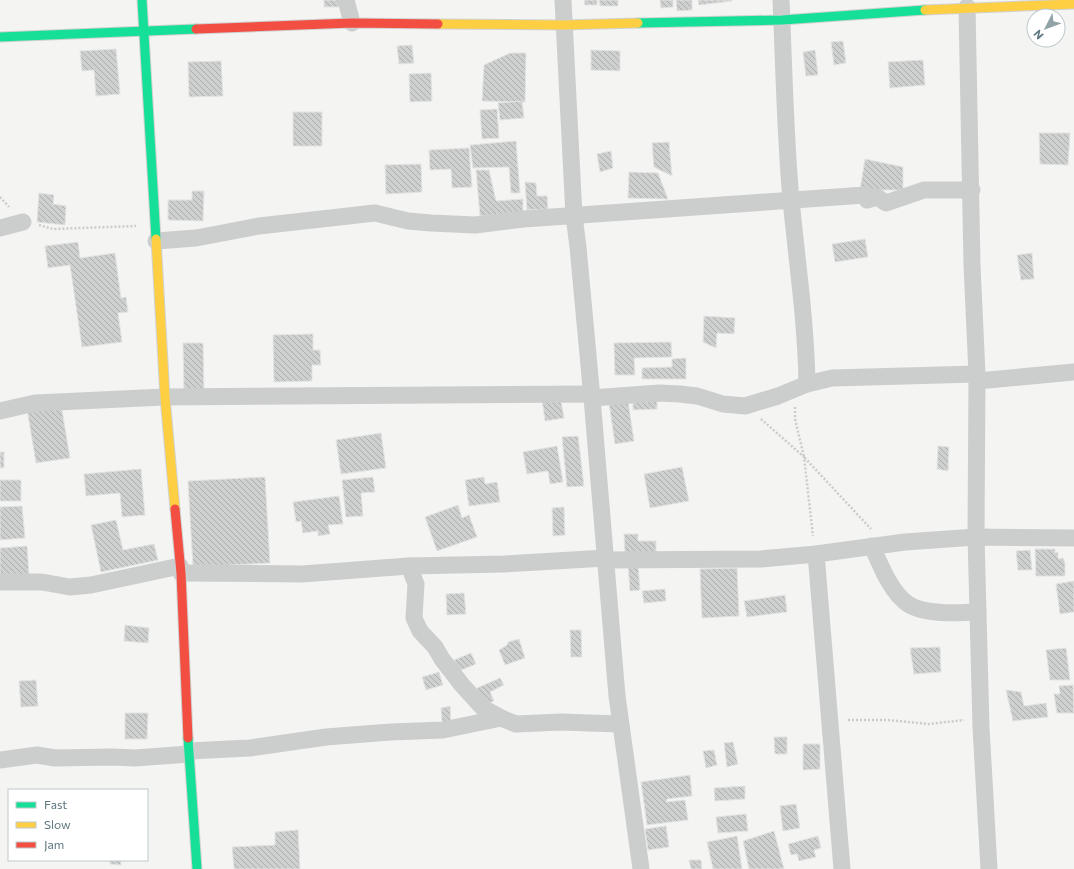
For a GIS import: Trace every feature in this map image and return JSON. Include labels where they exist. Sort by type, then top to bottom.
[{"type":"street","points":[[142,0],[164,397],[181,569],[189,752],[198,869]]},
{"type":"street","points":[[346,0],[352,23]]},
{"type":"street","points":[[563,0],[574,216],[592,396],[609,612],[620,724],[641,869]]},
{"type":"street","points":[[781,0],[786,130],[791,201],[804,318],[807,384]]},
{"type":"street","points":[[0,37],[143,30],[352,23],[564,25],[782,20],[973,5],[1074,4]]},
{"type":"street","points":[[973,5],[972,190],[977,377],[976,537],[981,718],[989,869]]},
{"type":"street","points":[[156,241],[196,238],[259,226],[375,213],[408,221],[475,224],[865,195],[867,200],[877,197],[886,203],[924,190],[972,190]]},
{"type":"street","points":[[0,228],[23,222]]},
{"type":"street","points":[[0,411],[35,403],[164,397],[592,396],[659,393],[697,396],[723,404],[745,406],[778,396],[807,384],[832,378],[977,377],[1074,372]]},
{"type":"street","points":[[872,538],[884,572],[896,591],[908,605],[920,609],[945,613],[978,612]]},
{"type":"street","points":[[0,582],[42,582],[70,586],[91,585],[181,569],[302,574],[409,566],[504,564],[606,559],[761,559],[816,554],[872,538],[1074,538]]},
{"type":"street","points":[[816,554],[842,869]]},
{"type":"street","points":[[409,566],[416,584],[414,618],[420,631],[435,646],[442,659],[467,691],[483,708],[516,724],[561,722],[620,724]]},
{"type":"street","points":[[0,760],[38,755],[55,758],[135,758],[189,752],[250,748],[326,737],[443,730],[501,718]]},
{"type":"path","points":[[0,197],[23,222],[53,229],[134,225],[139,228]]},
{"type":"path","points":[[807,384],[799,392],[795,404],[796,419],[804,457],[810,520],[816,554]]},
{"type":"path","points":[[745,406],[804,457],[868,526],[872,538]]},
{"type":"path","points":[[830,723],[845,720],[888,720],[929,724],[981,718]]},
{"type":"building","points":[[324,0],[340,0],[340,7],[324,7]]},
{"type":"building","points":[[584,0],[597,0],[597,5],[585,5]]},
{"type":"building","points":[[599,0],[618,0],[618,6],[600,6]]},
{"type":"building","points":[[660,0],[673,0],[673,7],[661,8]]},
{"type":"building","points":[[676,0],[692,0],[692,10],[677,11]]},
{"type":"building","points":[[698,0],[732,0],[732,1],[699,5]]},
{"type":"building","points":[[843,41],[846,63],[834,65],[831,42]]},
{"type":"building","points":[[412,45],[414,63],[399,64],[397,46]]},
{"type":"building","points":[[116,49],[120,94],[96,96],[94,70],[82,71],[80,51]]},
{"type":"building","points":[[591,50],[620,51],[620,71],[591,70]]},
{"type":"building","points":[[815,50],[818,75],[806,76],[803,52]]},
{"type":"building","points":[[510,53],[526,53],[525,102],[482,101],[484,65]]},
{"type":"building","points":[[923,60],[925,85],[890,88],[888,62]]},
{"type":"building","points":[[221,61],[223,96],[189,97],[188,62]]},
{"type":"building","points":[[431,73],[432,101],[410,102],[409,74]]},
{"type":"building","points":[[522,101],[524,118],[500,120],[498,103]]},
{"type":"building","points":[[497,109],[499,138],[482,139],[480,110]]},
{"type":"building","points":[[293,112],[322,112],[322,146],[293,146]]},
{"type":"building","points":[[1039,133],[1070,133],[1068,165],[1040,164]]},
{"type":"building","points":[[516,141],[520,193],[511,193],[509,167],[473,168],[470,145]]},
{"type":"building","points":[[669,142],[672,176],[654,167],[652,143]]},
{"type":"building","points":[[469,148],[472,187],[452,188],[451,169],[430,170],[429,150]]},
{"type":"building","points":[[611,151],[613,168],[600,172],[597,154]]},
{"type":"building","points":[[865,159],[903,167],[903,190],[860,190]]},
{"type":"building","points":[[421,164],[422,192],[386,194],[385,165]]},
{"type":"building","points":[[476,170],[489,170],[496,201],[523,199],[523,213],[480,216]]},
{"type":"building","points":[[629,172],[658,173],[668,199],[628,198]]},
{"type":"building","points":[[525,182],[536,183],[537,196],[547,196],[548,209],[527,210]]},
{"type":"building","points":[[192,191],[204,191],[203,221],[168,220],[168,200],[192,200]]},
{"type":"building","points":[[39,193],[54,195],[53,204],[66,206],[65,225],[37,222]]},
{"type":"building","points":[[865,239],[868,257],[835,262],[832,244]]},
{"type":"building","points":[[78,242],[80,258],[115,253],[121,298],[126,297],[128,312],[118,313],[122,342],[82,347],[70,265],[48,268],[45,246]]},
{"type":"building","points":[[1032,253],[1034,279],[1021,280],[1017,255]]},
{"type":"building","points":[[704,316],[735,318],[734,334],[717,333],[716,348],[703,342]]},
{"type":"building","points":[[313,334],[313,350],[320,350],[321,365],[312,365],[312,381],[274,382],[273,335]]},
{"type":"building","points":[[671,342],[672,357],[634,358],[635,375],[615,375],[614,343]]},
{"type":"building","points":[[183,343],[203,343],[204,391],[184,392]]},
{"type":"building","points":[[686,358],[686,379],[642,379],[642,368],[672,367],[672,359]]},
{"type":"building","points":[[560,396],[564,418],[545,421],[542,399]]},
{"type":"building","points":[[657,399],[657,409],[633,410],[633,400]]},
{"type":"building","points":[[628,401],[634,441],[615,444],[609,403]]},
{"type":"building","points":[[61,404],[70,458],[36,463],[27,409]]},
{"type":"building","points":[[381,433],[386,468],[341,474],[336,440]]},
{"type":"building","points":[[578,436],[584,486],[567,487],[562,437]]},
{"type":"building","points":[[557,446],[563,482],[550,484],[548,471],[527,474],[523,452]]},
{"type":"building","points":[[938,446],[949,447],[948,471],[937,469]]},
{"type":"building","points":[[0,452],[4,452],[4,468],[0,468]]},
{"type":"building","points":[[682,467],[689,501],[650,508],[644,474]]},
{"type":"building","points":[[141,469],[145,515],[122,517],[120,493],[86,496],[84,474]]},
{"type":"building","points":[[265,477],[270,563],[193,567],[188,481]]},
{"type":"building","points":[[373,477],[375,492],[361,493],[363,516],[346,517],[342,480]]},
{"type":"building","points":[[484,477],[485,484],[497,482],[500,502],[469,506],[465,480]]},
{"type":"building","points":[[0,480],[21,480],[21,501],[0,501]]},
{"type":"building","points":[[339,496],[343,524],[328,525],[330,534],[318,536],[318,531],[303,533],[301,521],[296,522],[293,502]]},
{"type":"building","points":[[458,505],[462,518],[469,515],[477,537],[437,551],[425,517]]},
{"type":"building","points":[[22,506],[25,538],[0,540],[0,507]]},
{"type":"building","points":[[564,507],[565,535],[553,536],[552,508]]},
{"type":"building","points":[[116,520],[123,550],[154,544],[158,560],[101,572],[91,525]]},
{"type":"building","points":[[624,534],[638,534],[638,541],[656,541],[656,554],[625,555]]},
{"type":"building","points":[[27,546],[29,574],[0,576],[0,548]]},
{"type":"building","points":[[1035,549],[1055,549],[1055,553],[1058,552],[1058,559],[1063,558],[1065,563],[1065,576],[1036,576]]},
{"type":"building","points":[[1030,550],[1032,570],[1018,570],[1016,551]]},
{"type":"building","points":[[638,563],[640,590],[630,591],[628,564]]},
{"type":"building","points":[[737,568],[739,616],[702,618],[700,569]]},
{"type":"building","points":[[1074,581],[1074,612],[1060,614],[1056,584]]},
{"type":"building","points":[[665,589],[666,601],[644,603],[642,591]]},
{"type":"building","points":[[464,593],[466,614],[447,615],[446,594]]},
{"type":"building","points":[[785,595],[787,612],[747,617],[744,601]]},
{"type":"building","points":[[125,625],[149,628],[148,643],[124,641]]},
{"type":"building","points":[[570,630],[581,630],[582,657],[571,657]]},
{"type":"building","points":[[519,639],[525,658],[505,665],[499,650],[507,645],[508,642]]},
{"type":"building","points":[[940,647],[941,672],[914,674],[910,648]]},
{"type":"building","points":[[1066,648],[1070,680],[1050,680],[1046,650]]},
{"type":"building","points":[[471,653],[476,664],[459,671],[454,660]]},
{"type":"building","points":[[439,672],[443,685],[426,690],[422,677]]},
{"type":"building","points":[[500,678],[504,685],[490,692],[494,701],[484,705],[477,688]]},
{"type":"building","points":[[36,680],[38,706],[21,707],[19,681]]},
{"type":"building","points":[[1073,685],[1074,713],[1057,713],[1054,694],[1060,694],[1059,686]]},
{"type":"building","points":[[1006,690],[1021,692],[1024,706],[1046,703],[1048,717],[1013,721]]},
{"type":"building","points":[[450,706],[451,724],[442,722],[441,708]]},
{"type":"building","points":[[125,713],[148,713],[147,739],[125,739]]},
{"type":"building","points":[[774,737],[787,737],[787,754],[775,754]]},
{"type":"building","points":[[733,742],[738,764],[727,767],[724,743]]},
{"type":"building","points":[[803,744],[820,744],[820,769],[803,770]]},
{"type":"building","points":[[714,750],[717,765],[706,768],[703,751]]},
{"type":"building","points":[[690,775],[692,796],[667,799],[666,802],[685,800],[688,820],[647,825],[641,782]]},
{"type":"building","points":[[745,786],[745,799],[715,801],[714,788]]},
{"type":"building","points":[[796,804],[800,828],[783,831],[780,806]]},
{"type":"building","points":[[746,814],[748,831],[718,833],[716,817]]},
{"type":"building","points":[[666,826],[669,847],[648,850],[645,829]]},
{"type":"building","points":[[298,830],[300,869],[234,869],[232,847],[275,845],[275,832]]},
{"type":"building","points":[[774,831],[784,869],[749,869],[743,841]]},
{"type":"building","points":[[737,836],[742,869],[713,869],[707,842]]},
{"type":"building","points":[[818,836],[821,848],[814,850],[816,857],[799,861],[797,854],[791,855],[788,844]]},
{"type":"building","points":[[689,860],[701,860],[702,869],[691,869]]},
{"type":"building","points":[[110,861],[121,861],[121,865],[110,864]]},
{"type":"traffic: fast","points":[[142,0],[156,239]]},
{"type":"traffic: fast","points":[[638,23],[782,20],[925,10]]},
{"type":"traffic: fast","points":[[0,37],[196,29]]},
{"type":"traffic: fast","points":[[188,738],[197,869]]},
{"type":"traffic: slow","points":[[925,10],[1074,4]]},
{"type":"traffic: slow","points":[[438,24],[564,25],[638,23]]},
{"type":"traffic: slow","points":[[156,239],[165,397],[175,509]]},
{"type":"traffic: jam","points":[[196,29],[352,23],[438,24]]},
{"type":"traffic: jam","points":[[175,509],[181,573],[188,738]]}]
